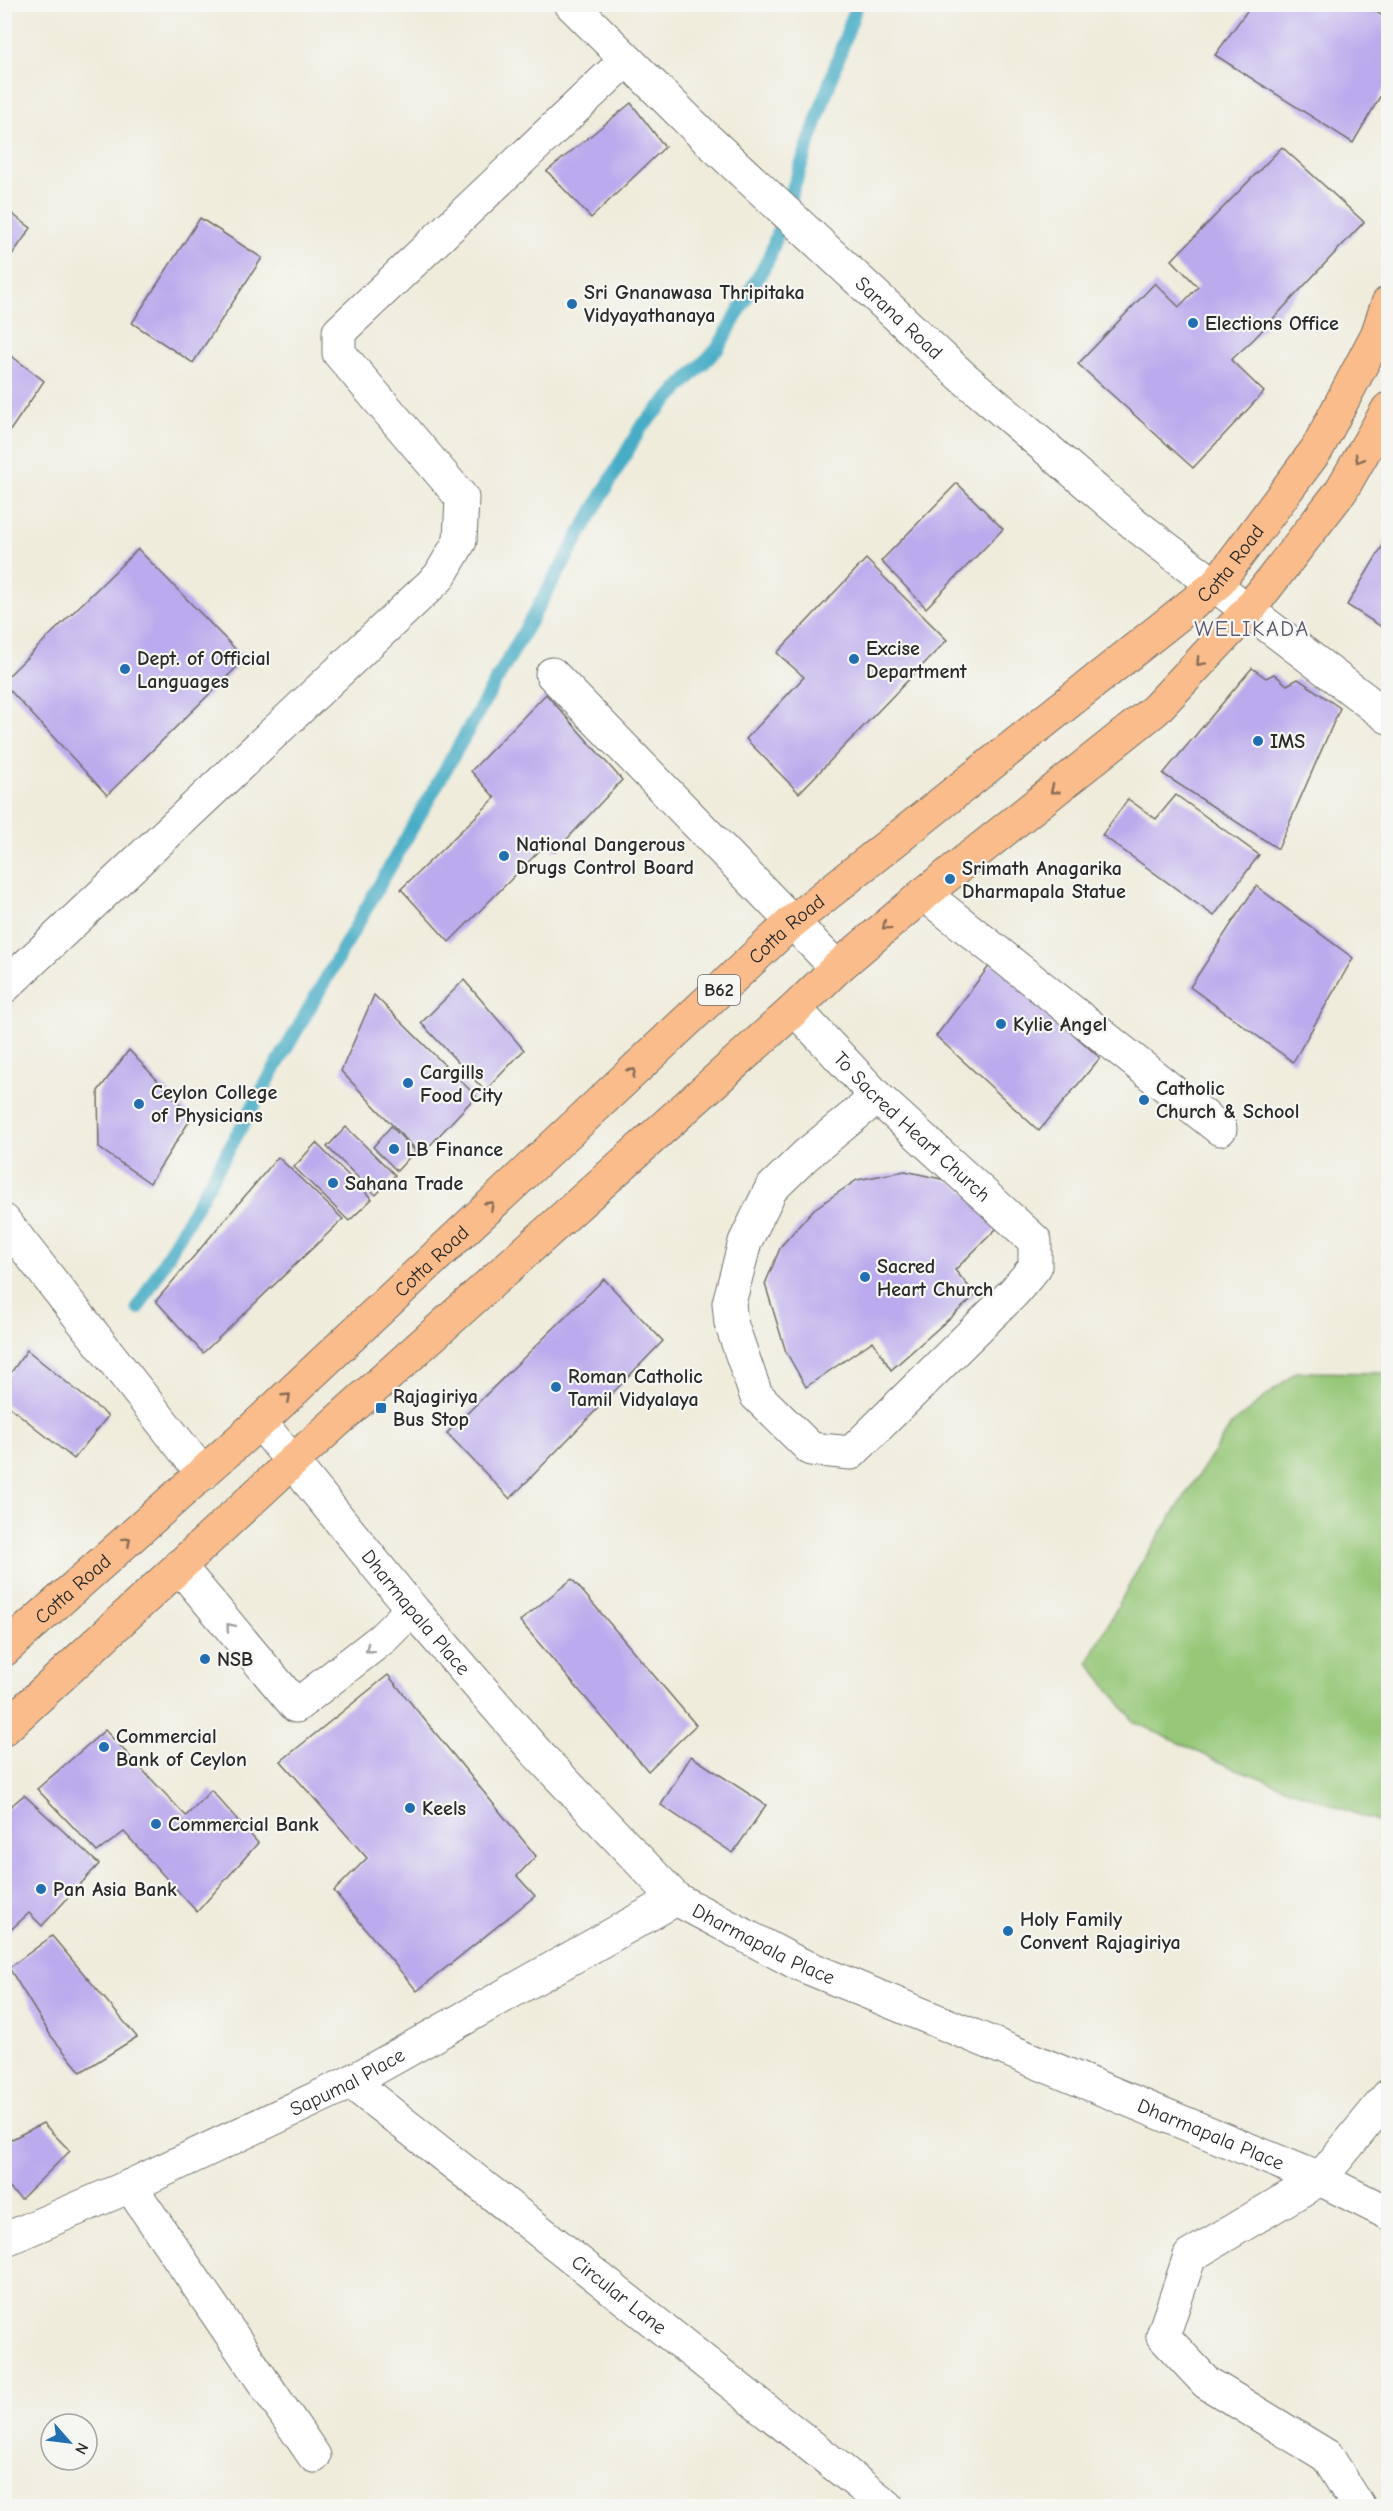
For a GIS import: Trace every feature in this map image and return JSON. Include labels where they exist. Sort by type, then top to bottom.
[{"type":"main road","name":"Cotta Road","points":[[4,1650],[260,1422],[792,922],[1216,585],[1317,449],[1377,335],[1389,303]]},
{"type":"main road","points":[[4,1729],[179,1566],[795,1009],[837,968],[924,894],[1155,710],[1247,612],[1341,491],[1389,409]]},
{"type":"street","name":"Sarana Road","points":[[571,4],[706,138],[829,255],[963,377],[1137,526],[1216,585],[1247,612],[1389,717]]},
{"type":"street","points":[[4,987],[439,577],[460,541],[462,498],[339,353],[339,332],[626,60]]},
{"type":"street","points":[[552,674],[837,968]]},
{"type":"street","points":[[924,894],[1220,1129]]},
{"type":"street","name":"To Sacred Heart Church","points":[[795,1009],[877,1097],[1035,1241],[1035,1267],[1021,1284],[851,1453],[811,1449],[756,1395],[731,1323],[729,1303],[745,1242],[771,1189],[806,1155],[877,1097]]},
{"type":"street","points":[[4,1221],[203,1474]]},
{"type":"street","name":"Dharmapala Place","points":[[260,1422],[294,1461],[412,1610],[536,1752],[676,1899],[797,1963],[1320,2180],[1389,2213]]},
{"type":"street","points":[[179,1566],[296,1706],[383,1638],[412,1610]]},
{"type":"street","name":"Sapumal Place","points":[[4,2240],[130,2186],[351,2082],[676,1899]]},
{"type":"street","name":"Circular Lane","points":[[351,2082],[887,2506]]},
{"type":"street","points":[[1358,2506],[1327,2456],[1207,2383],[1163,2336],[1190,2256],[1320,2180],[1389,2096]]},
{"type":"street","points":[[130,2186],[314,2456]]},
{"type":"green space","points":[[1296,1372],[1388,1373],[1388,1826],[1226,1765],[1134,1722],[1088,1662],[1139,1567],[1231,1425]]},
{"type":"building","points":[[1252,4],[1363,4],[1388,19],[1388,83],[1353,143],[1215,55]]},
{"type":"building","points":[[631,103],[665,147],[591,218],[547,171]]},
{"type":"building","name":"Elections Office","points":[[1282,147],[1364,222],[1254,339],[1231,360],[1264,392],[1193,468],[1078,364],[1155,283],[1179,307],[1198,287],[1172,260]]},
{"type":"building","points":[[4,208],[31,228],[4,266]]},
{"type":"building","points":[[200,218],[262,258],[193,363],[132,323]]},
{"type":"building","points":[[5,351],[44,381],[5,438]]},
{"type":"building","points":[[957,483],[1003,529],[926,608],[881,561]]},
{"type":"building","points":[[1388,537],[1388,631],[1347,605]]},
{"type":"building","name":"Dept. of Official Languages","points":[[138,549],[245,659],[107,795],[5,685],[5,679]]},
{"type":"building","points":[[866,559],[947,640],[799,793],[746,739],[804,677],[777,653]]},
{"type":"building","name":"IMS","points":[[1252,668],[1266,678],[1274,674],[1287,685],[1298,679],[1340,708],[1278,849],[1163,774]]},
{"type":"building","points":[[546,694],[622,780],[555,852],[546,844],[449,942],[401,889],[495,798],[471,771]]},
{"type":"building","points":[[1176,795],[1259,855],[1214,916],[1102,835],[1128,799],[1156,819]]},
{"type":"building","points":[[1256,886],[1353,958],[1293,1062],[1190,987]]},
{"type":"building","points":[[993,961],[1100,1058],[1039,1131],[936,1036]]},
{"type":"building","points":[[464,980],[524,1050],[485,1091],[421,1023]]},
{"type":"building","name":"Cargills Food City","points":[[374,995],[476,1096],[421,1155],[341,1071]]},
{"type":"building","name":"Ceylon College of Physicians","points":[[129,1050],[192,1117],[150,1183],[99,1148],[98,1091]]},
{"type":"building","name":"LB Finance","points":[[391,1126],[415,1151],[397,1171],[373,1147]]},
{"type":"building","points":[[346,1127],[395,1175],[376,1195],[327,1147]]},
{"type":"building","name":"Sahana Trade","points":[[316,1143],[372,1199],[349,1221],[294,1167]]},
{"type":"building","points":[[278,1157],[343,1219],[203,1353],[156,1301]]},
{"type":"building","name":"Sacred Heart Church","points":[[905,1171],[950,1181],[1005,1220],[955,1270],[976,1295],[891,1370],[873,1341],[806,1387],[786,1352],[765,1284],[781,1246],[814,1209],[857,1180]]},
{"type":"building","name":"Roman Catholic Tamil Vidyalaya","points":[[604,1279],[663,1341],[510,1499],[447,1433]]},
{"type":"building","points":[[27,1350],[108,1416],[74,1459],[5,1403],[5,1381]]},
{"type":"building","points":[[572,1579],[696,1725],[648,1771],[520,1621]]},
{"type":"building","name":"Keels","points":[[388,1675],[536,1856],[517,1876],[535,1896],[417,1991],[334,1891],[367,1858],[281,1761]]},
{"type":"building","name":"Commercial Bank","points":[[105,1730],[186,1816],[211,1790],[258,1843],[197,1912],[124,1832],[97,1852],[37,1789]]},
{"type":"building","points":[[691,1756],[766,1805],[733,1853],[661,1805]]},
{"type":"building","name":"Pan Asia Bank","points":[[24,1795],[99,1864],[42,1926],[29,1913],[4,1936],[4,1812]]},
{"type":"building","points":[[52,1936],[137,2037],[81,2072],[51,2036],[9,1968]]},
{"type":"building","points":[[43,2123],[70,2151],[21,2199],[4,2183],[4,2133],[12,2139]]},
{"type":"waterway","points":[[138,1308],[641,427],[718,348],[769,258],[857,4]]},
{"type":"place","name":"Sri Gnanawasa Thripitaka Vidyayathanaya","points":[[572,304]]},
{"type":"place","name":"Elections Office","points":[[1193,323]]},
{"type":"place","name":"Excise Department","points":[[854,659]]},
{"type":"place","name":"Dept. of Official Languages","points":[[125,669]]},
{"type":"place","name":"IMS","points":[[1258,741]]},
{"type":"place","name":"National Dangerous Drugs Control Board","points":[[504,856]]},
{"type":"place","name":"Srimath Anagarika Dharmapala Statue","points":[[950,879]]},
{"type":"place","name":"Kylie Angel","points":[[1001,1024]]},
{"type":"place","name":"Cargills Food City","points":[[408,1083]]},
{"type":"place","name":"Catholic Church & School","points":[[1144,1100]]},
{"type":"place","name":"Ceylon College of Physicians","points":[[139,1104]]},
{"type":"place","name":"LB Finance","points":[[394,1149]]},
{"type":"place","name":"Sahana Trade","points":[[333,1183]]},
{"type":"place","name":"Sacred Heart Church","points":[[865,1277]]},
{"type":"place","name":"Roman Catholic Tamil Vidyalaya","points":[[556,1387]]},
{"type":"place","name":"Rajagiriya Bus Stop","points":[[381,1408]]},
{"type":"place","name":"NSB","points":[[205,1659]]},
{"type":"place","name":"Commercial Bank of Ceylon","points":[[104,1747]]},
{"type":"place","name":"Keels","points":[[410,1808]]},
{"type":"place","name":"Commercial Bank","points":[[156,1824]]},
{"type":"place","name":"Pan Asia Bank","points":[[41,1889]]},
{"type":"place","name":"Holy Family Convent Rajagiriya","points":[[1008,1931]]},
{"type":"district","name":"WELIKADA","points":[[1252,629]]}]
